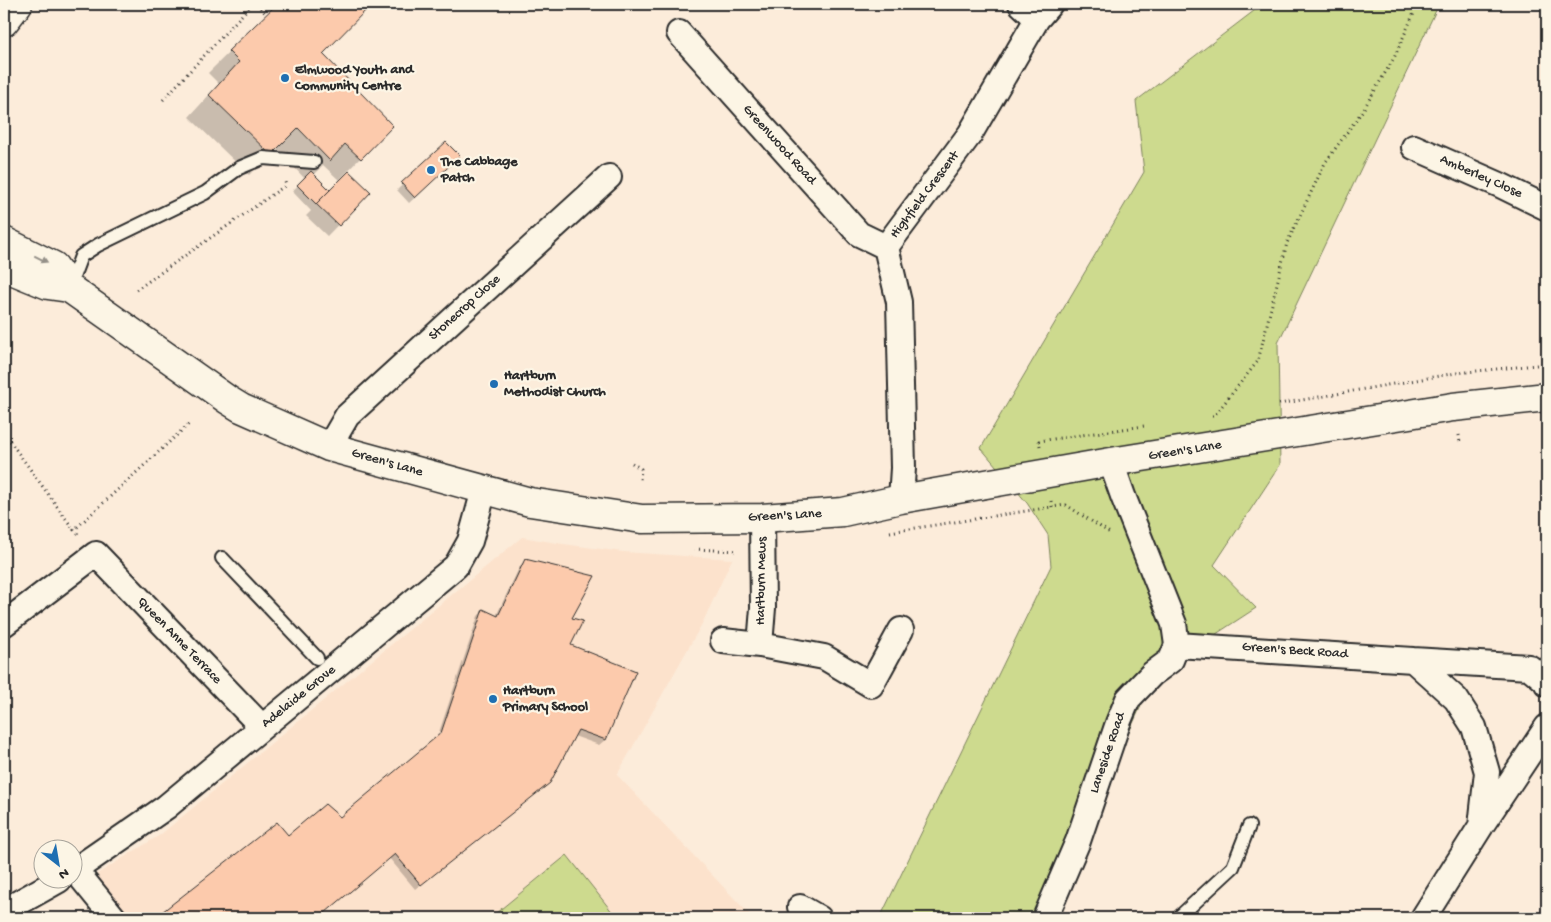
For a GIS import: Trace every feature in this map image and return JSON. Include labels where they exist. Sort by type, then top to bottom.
[{"type":"street","points":[[4,22],[18,4]]},
{"type":"street","name":"Highfield Crescent","points":[[901,500],[903,468],[899,302],[886,247],[970,134],[1036,9]]},
{"type":"street","name":"Greenwood Road","points":[[679,33],[858,234],[886,247]]},
{"type":"street","name":"Amberley Close","points":[[1414,147],[1547,208]]},
{"type":"street","name":"Stonecrop Close","points":[[329,447],[347,416],[609,177]]},
{"type":"street","name":"Green's Lane","points":[[4,241],[54,266],[69,288],[234,404],[329,447],[530,502],[642,519],[762,518],[843,512],[1111,462],[1453,407],[1547,397]]},
{"type":"street","name":"Green's Lane","points":[[4,267],[48,285],[69,288]]},
{"type":"street","points":[[1111,462],[1174,624],[1177,645]]},
{"type":"street","name":"Adelaide Grove","points":[[82,865],[166,807],[456,566],[470,540],[484,490]]},
{"type":"street","name":"Hartburn Mews","points":[[760,645],[763,599],[762,518]]},
{"type":"street","points":[[4,624],[96,554]]},
{"type":"street","name":"Queen Anne Terrace","points":[[96,554],[262,727]]},
{"type":"street","name":"Hartburn Mews","points":[[723,641],[760,645],[824,657],[871,686],[901,630]]},
{"type":"street","name":"Green's Beck Road","points":[[1177,645],[1529,667],[1547,684]]},
{"type":"street","name":"Laneside Road","points":[[1045,918],[1078,842],[1118,723],[1128,699],[1152,674],[1171,660],[1177,645]]},
{"type":"street","points":[[1414,660],[1456,699],[1474,727],[1487,772],[1481,826]]},
{"type":"street","points":[[1423,918],[1547,727]]},
{"type":"street","points":[[82,887],[114,918]]},
{"type":"street","name":"Adelaide Grove","points":[[4,911],[41,890]]},
{"type":"lane","points":[[69,288],[81,256],[98,245],[204,193],[239,168],[263,158],[314,162]]},
{"type":"lane","points":[[222,558],[317,658]]},
{"type":"lane","points":[[1178,918],[1233,867],[1249,826]]},
{"type":"path","points":[[163,100],[252,4]]},
{"type":"path","points":[[257,4],[266,14]]},
{"type":"path","points":[[1214,416],[1258,361],[1287,243],[1325,163],[1363,110],[1394,58],[1418,4]]},
{"type":"path","points":[[136,290],[286,185],[280,159]]},
{"type":"path","points":[[1272,406],[1456,373],[1547,364]]},
{"type":"path","points":[[1204,417],[1224,414]]},
{"type":"path","points":[[74,530],[190,423]]},
{"type":"path","points":[[1117,538],[1066,505],[1052,506],[1039,441],[1146,426]]},
{"type":"path","points":[[4,433],[74,530],[96,554]]},
{"type":"path","points":[[632,463],[641,469],[640,481]]},
{"type":"shaded area","name":"Hartburn Primary School","points":[[522,537],[623,552],[732,559],[703,622],[617,775],[752,917],[130,918],[94,876],[160,835]]},
{"type":"green space","points":[[1263,4],[1439,4],[1278,343],[1280,465],[1214,565],[1256,608],[1147,679],[1151,684],[1044,918],[880,918],[1051,566],[1048,535],[1027,503],[981,448],[1144,172],[1136,101]]},
{"type":"green space","points":[[567,855],[617,918],[490,918]]},
{"type":"building","name":"Elmwood Youth and Community Centre","points":[[277,4],[372,4],[323,54],[393,126],[361,159],[345,144],[330,161],[298,128],[271,155],[209,95],[239,62],[228,51]]},
{"type":"building","name":"The Cabbage Patch","points":[[446,142],[460,156],[415,198],[401,183]]},
{"type":"building","points":[[311,171],[330,190],[316,204],[297,185]]},
{"type":"building","points":[[349,171],[371,192],[339,226],[316,204]]},
{"type":"building","points":[[525,559],[595,576],[572,618],[583,621],[571,645],[636,671],[606,740],[578,730],[550,783],[421,885],[395,854],[319,918],[168,918],[162,912],[277,822],[288,835],[325,804],[340,817],[441,733],[483,609],[498,616]]},
{"type":"place","name":"Elmwood Youth and Community Centre","points":[[285,78]]},
{"type":"place","name":"The Cabbage Patch","points":[[431,170]]},
{"type":"place","name":"Hartburn Methodist Church","points":[[494,384]]},
{"type":"place","name":"Hartburn Primary School","points":[[493,699]]}]
